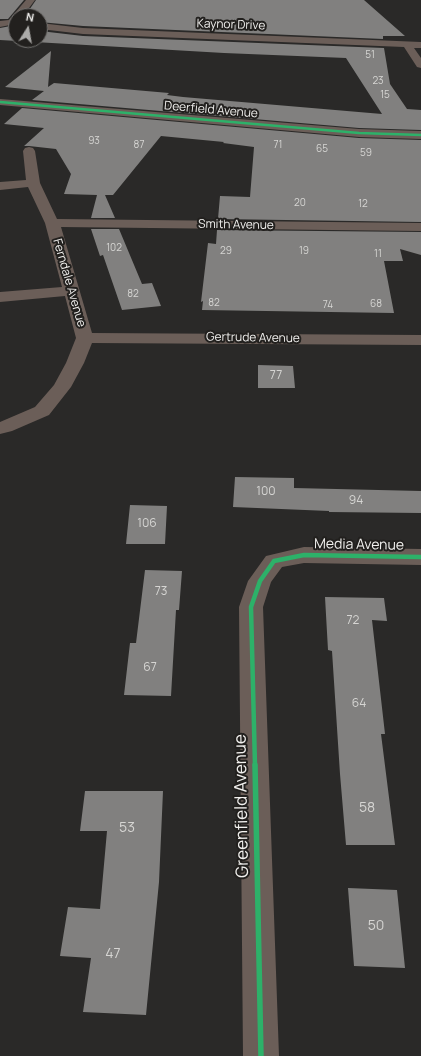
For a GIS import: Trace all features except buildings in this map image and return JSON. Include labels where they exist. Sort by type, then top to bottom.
[{"type":"street","name":"Kaynor Drive","points":[[48,27],[83,31],[421,45]]},
{"type":"street","points":[[407,45],[421,65]]},
{"type":"street","name":"Deerfield Avenue","points":[[0,102],[351,132],[421,135]]},
{"type":"street","name":"Ferndale Avenue","points":[[0,428],[42,411],[62,387],[75,363],[85,338],[52,223],[33,183],[29,151]]},
{"type":"street","points":[[0,186],[33,183]]},
{"type":"street","name":"Smith Avenue","points":[[52,223],[421,227]]},
{"type":"street","points":[[0,297],[72,291]]},
{"type":"street","name":"Gertrude Avenue","points":[[85,338],[421,340]]},
{"type":"street","name":"Media Avenue","points":[[274,561],[304,555],[421,557]]},
{"type":"street","name":"Greenfield Avenue","points":[[261,1056],[251,607],[260,581],[274,561]]},
{"type":"cycle path","points":[[0,102],[359,133],[421,135]]},
{"type":"cycle path","points":[[261,1056],[251,607],[260,581],[274,561],[304,555],[421,557]]}]
